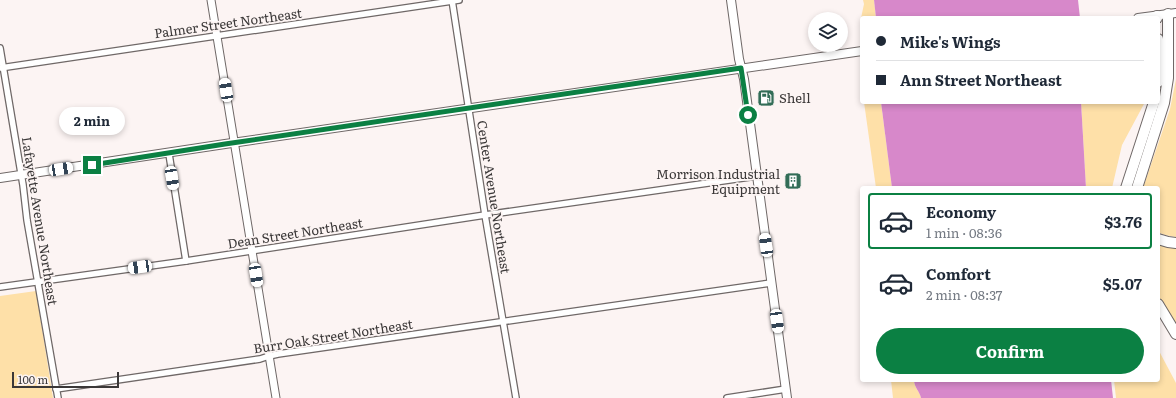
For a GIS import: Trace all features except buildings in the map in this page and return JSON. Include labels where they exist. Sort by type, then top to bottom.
[{"type":"highway","points":[[1138,186],[1164,104],[1168,78],[1172,14]]},
{"type":"highway","points":[[1127,186],[1153,104]]},
{"type":"highway","points":[[1160,240],[1176,243]]},
{"type":"highway","points":[[1160,307],[1176,334]]},
{"type":"main road","points":[[731,0],[787,394]]},
{"type":"main road","points":[[1160,16],[1172,14]]},
{"type":"main road","points":[[0,178],[860,51]]},
{"type":"street","points":[[211,0],[276,398]]},
{"type":"street","name":"Palmer Street Northeast","points":[[2,68],[455,0]]},
{"type":"street","name":"Center Avenue Northeast","points":[[455,0],[485,215],[516,398]]},
{"type":"street","name":"Lafayette Avenue Northeast","points":[[0,48],[27,220],[58,398]]},
{"type":"street","points":[[168,154],[186,260]]},
{"type":"street","name":"Dean Street Northeast","points":[[0,287],[757,176]]},
{"type":"street","name":"Burr Oak Street Northeast","points":[[56,389],[260,360],[269,356],[503,321],[771,283]]},
{"type":"street","points":[[727,398],[787,394]]},
{"type":"shaded area","points":[[863,0],[874,0],[876,16],[861,16],[864,4]]},
{"type":"shaded area","points":[[874,0],[1078,0],[1080,16],[876,16]]},
{"type":"shaded area","points":[[1176,79],[1176,237],[1160,233],[1160,186],[1144,186],[1170,109]]},
{"type":"shaded area","points":[[864,104],[881,104],[892,186],[876,186]]},
{"type":"shaded area","points":[[881,104],[1081,104],[1086,186],[892,186]]},
{"type":"shaded area","points":[[1081,104],[1144,104],[1122,145],[1112,186],[1086,186]]},
{"type":"shaded area","points":[[1160,244],[1176,247],[1176,326],[1160,299]]},
{"type":"shaded area","points":[[36,291],[53,398],[0,398],[0,296]]},
{"type":"shaded area","points":[[1160,353],[1176,383],[1176,398],[1116,398],[1114,382],[1160,382]]},
{"type":"shaded area","points":[[891,382],[914,382],[921,398],[893,398]]},
{"type":"shaded area","points":[[914,382],[1111,382],[1113,398],[921,398]]},
{"type":"place","name":"Shell","points":[[766,98]]},
{"type":"place","name":"Morrison Industrial Equipment","points":[[793,181]]},
{"type":"route","points":[[92,165],[741,68],[744,79],[748,115]]}]
